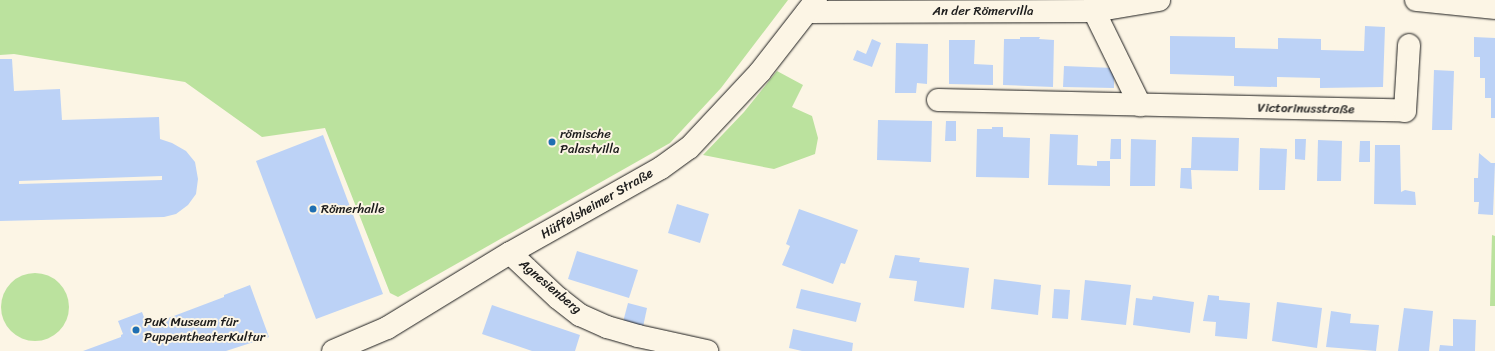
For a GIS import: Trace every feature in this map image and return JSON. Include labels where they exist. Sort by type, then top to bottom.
[{"type":"street","name":"An der Römervilla","points":[[811,6],[1094,11],[1159,0]]},
{"type":"street","points":[[1416,0],[1495,8]]},
{"type":"street","name":"Hüffelsheimer Straße","points":[[333,351],[387,328],[510,253],[661,168],[689,148],[760,72],[811,6]]},
{"type":"street","points":[[1094,11],[1140,105]]},
{"type":"street","name":"Victorinusstraße","points":[[938,100],[1405,111],[1409,45]]},
{"type":"street","name":"Agnesienberg","points":[[510,253],[558,298],[580,315],[607,327],[638,336],[707,351]]},
{"type":"green space","points":[[0,0],[788,0],[721,88],[670,143],[398,297],[390,293],[325,128],[262,137],[185,82],[14,54],[0,55]]},
{"type":"green space","points":[[777,71],[803,85],[792,107],[812,116],[818,138],[815,154],[774,169],[703,155],[744,112]]},
{"type":"green space","points":[[1492,235],[1495,236],[1495,306],[1490,306]]},
{"type":"green space","points":[[28,273],[42,273],[54,278],[64,288],[69,300],[69,314],[64,326],[54,336],[42,341],[28,341],[16,336],[6,326],[1,314],[1,300],[6,288],[16,278]]},
{"type":"building","points":[[1365,26],[1385,27],[1383,87],[1320,88],[1320,78],[1277,77],[1277,87],[1234,86],[1234,76],[1170,74],[1170,36],[1235,37],[1235,48],[1278,49],[1278,38],[1321,39],[1321,50],[1364,51]]},
{"type":"building","points":[[1020,37],[1040,37],[1039,39],[1054,40],[1053,87],[1003,85],[1004,39],[1020,39]]},
{"type":"building","points":[[1474,37],[1495,38],[1495,118],[1491,118],[1491,98],[1485,98],[1485,78],[1480,78],[1480,57],[1474,57]]},
{"type":"building","points":[[872,39],[881,43],[872,67],[853,60],[857,50],[866,54]]},
{"type":"building","points":[[949,40],[975,40],[974,64],[993,65],[993,85],[949,84]]},
{"type":"building","points":[[896,43],[928,44],[927,84],[917,83],[916,93],[895,93]]},
{"type":"building","points":[[0,59],[12,59],[14,91],[60,89],[62,120],[159,117],[160,139],[172,143],[186,151],[195,162],[198,179],[196,194],[188,205],[176,214],[164,217],[0,221]],"holes":[[[162,176],[162,180],[19,184],[19,181]]]},
{"type":"building","points":[[1064,66],[1114,68],[1114,88],[1063,87]]},
{"type":"building","points":[[1434,70],[1454,71],[1452,130],[1432,130]]},
{"type":"building","points":[[878,120],[932,121],[931,162],[877,160]]},
{"type":"building","points":[[946,121],[956,121],[956,141],[945,141]]},
{"type":"building","points":[[992,127],[1003,127],[1003,137],[1030,138],[1029,178],[976,177],[977,129],[992,129]]},
{"type":"building","points":[[1050,134],[1078,135],[1077,165],[1097,166],[1097,161],[1110,161],[1110,186],[1048,185]]},
{"type":"building","name":"Römerhalle","points":[[323,135],[383,294],[316,319],[256,161]]},
{"type":"building","points":[[1192,137],[1239,138],[1238,171],[1191,170],[1192,189],[1180,188],[1181,168],[1191,168]]},
{"type":"building","points":[[1111,139],[1121,139],[1121,159],[1110,159]]},
{"type":"building","points":[[1131,139],[1156,140],[1155,186],[1130,186]]},
{"type":"building","points":[[1295,139],[1306,139],[1305,160],[1295,159]]},
{"type":"building","points":[[1318,140],[1342,141],[1341,181],[1317,181]]},
{"type":"building","points":[[1360,141],[1370,141],[1370,162],[1359,162]]},
{"type":"building","points":[[1375,145],[1400,145],[1401,192],[1405,190],[1415,192],[1416,205],[1374,204]]},
{"type":"building","points":[[1260,148],[1287,149],[1285,190],[1259,190]]},
{"type":"building","points":[[1479,153],[1491,163],[1495,163],[1493,215],[1478,214],[1479,202],[1474,202],[1474,178],[1478,178]]},
{"type":"building","points":[[677,204],[709,214],[700,243],[668,233]]},
{"type":"building","points":[[799,209],[858,230],[845,264],[841,263],[833,284],[782,265],[790,246],[786,244]]},
{"type":"building","points":[[577,251],[638,270],[629,298],[568,279]]},
{"type":"building","points":[[895,255],[920,258],[919,262],[969,268],[964,308],[914,301],[917,281],[889,278]]},
{"type":"building","points":[[994,279],[1041,285],[1038,315],[991,309]]},
{"type":"building","points":[[1085,280],[1131,285],[1126,325],[1081,320]]},
{"type":"building","points":[[250,285],[269,337],[226,351],[83,351],[121,337],[123,334],[118,321],[142,312],[147,325],[150,325],[224,297],[224,295]]},
{"type":"building","points":[[801,289],[861,303],[856,322],[796,308]]},
{"type":"building","points":[[1054,289],[1070,290],[1068,319],[1052,318]]},
{"type":"building","points":[[1208,295],[1219,296],[1219,300],[1250,303],[1247,339],[1215,336],[1216,322],[1203,321]]},
{"type":"building","points":[[1153,296],[1194,302],[1190,333],[1133,325],[1136,298],[1152,300]]},
{"type":"building","points":[[1277,302],[1322,308],[1317,348],[1272,341]]},
{"type":"building","points":[[628,303],[647,308],[643,327],[623,322]]},
{"type":"building","points":[[492,305],[580,335],[575,351],[532,351],[482,334]]},
{"type":"building","points":[[1404,308],[1433,311],[1429,351],[1398,351]]},
{"type":"building","points":[[1331,311],[1351,314],[1350,323],[1379,325],[1376,351],[1326,347]]},
{"type":"building","points":[[1453,319],[1476,320],[1475,351],[1439,351],[1440,345],[1453,346]]},
{"type":"building","points":[[793,329],[853,343],[852,351],[802,351],[789,348]]},
{"type":"place","name":"römische Palastvilla","points":[[552,142]]},
{"type":"place","name":"Römerhalle","points":[[313,209]]},
{"type":"place","name":"PuK Museum für PuppentheaterKultur","points":[[136,330]]}]
